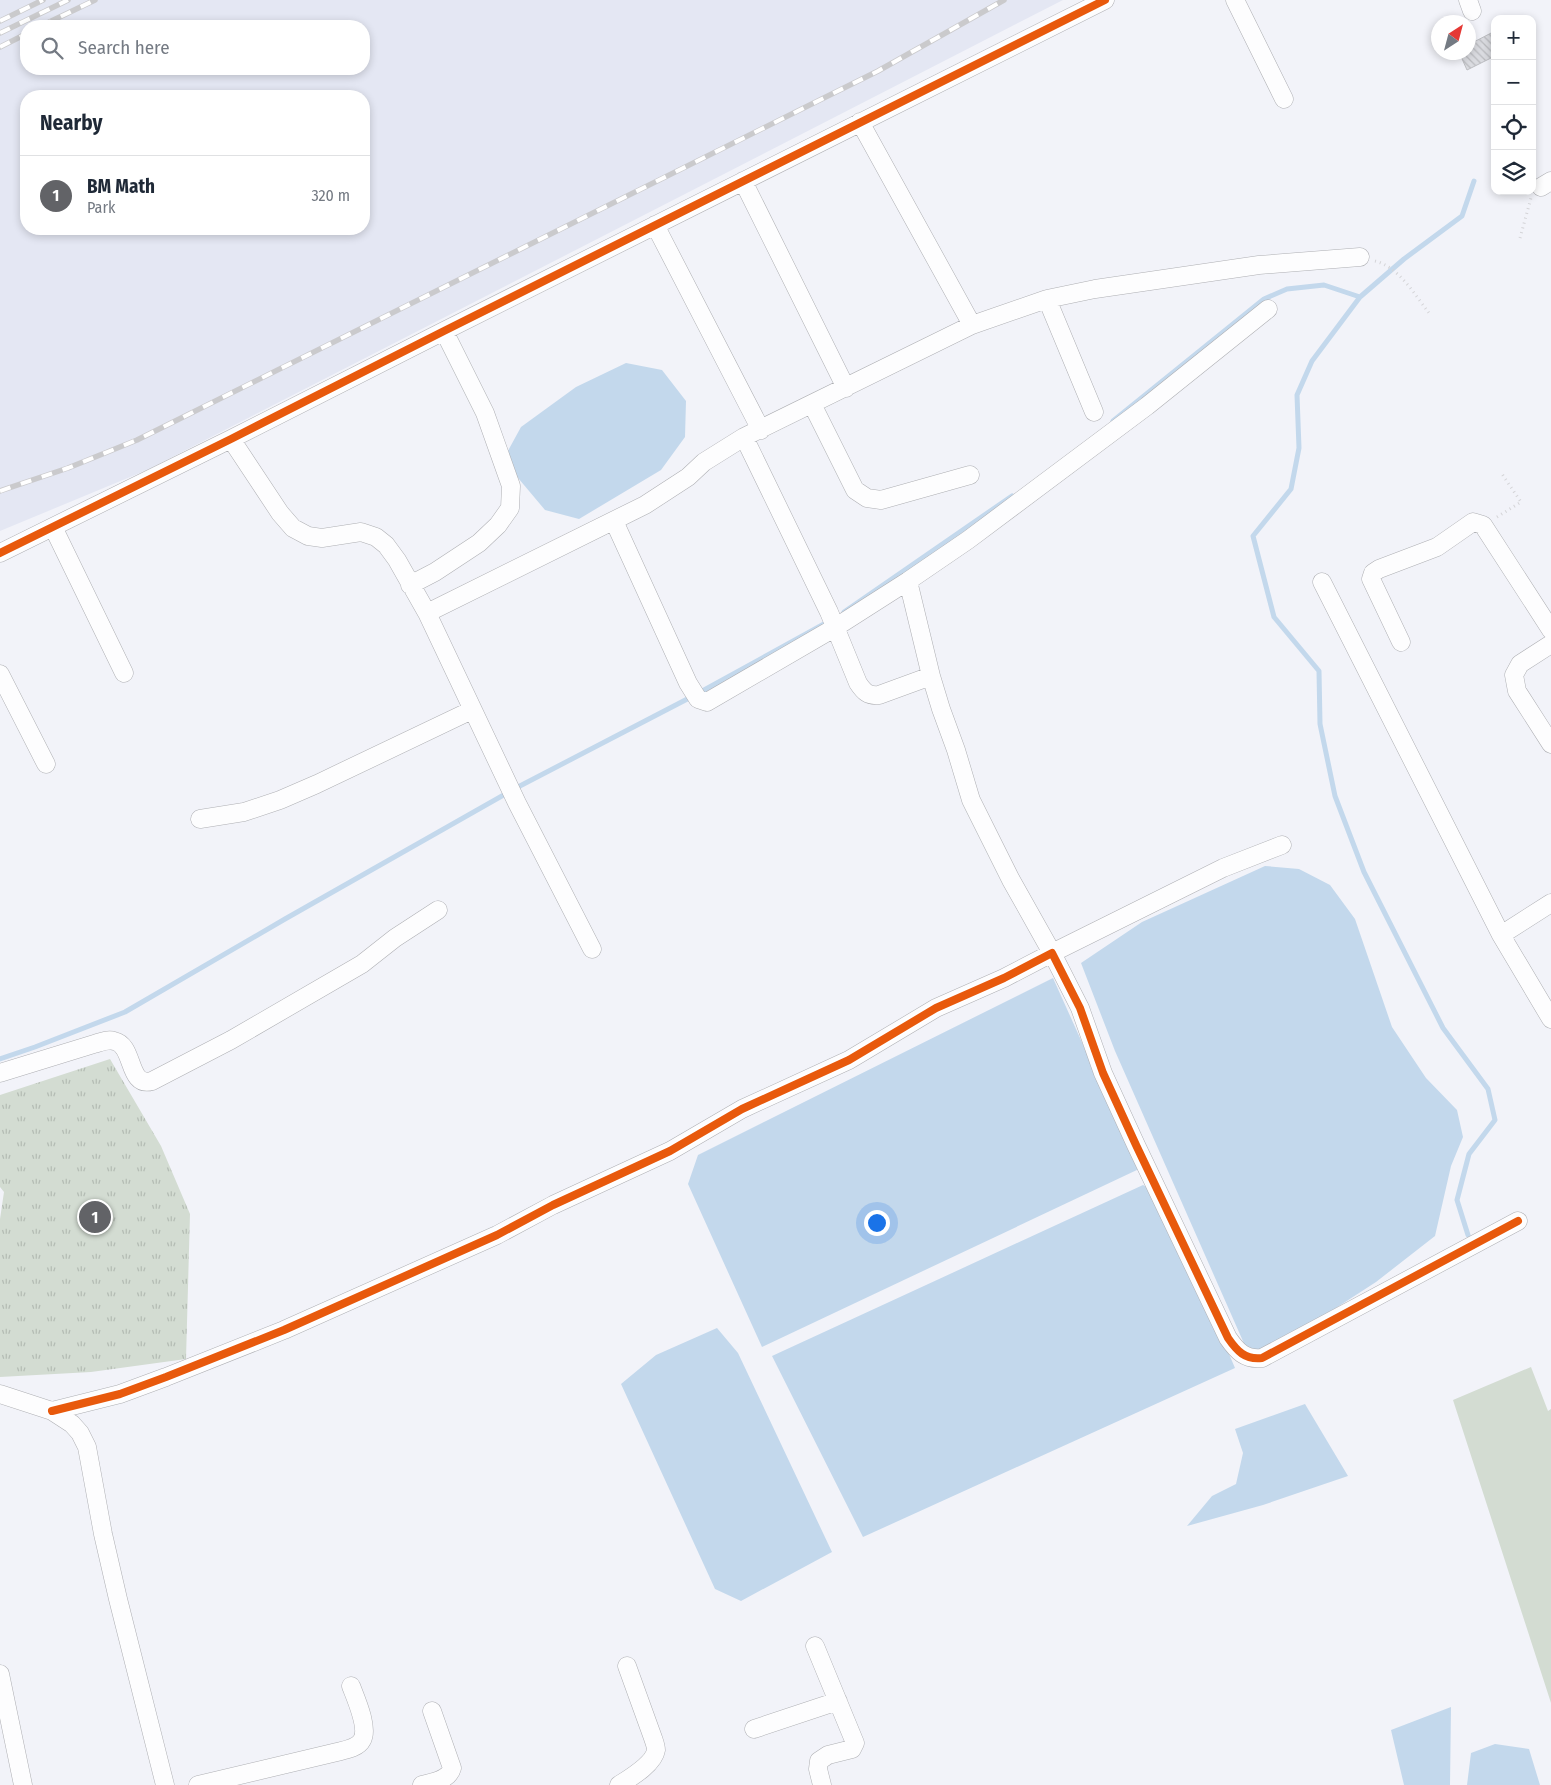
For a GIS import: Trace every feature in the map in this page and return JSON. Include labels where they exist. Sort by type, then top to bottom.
[{"type":"street","points":[[0,553],[1105,0]]},
{"type":"street","points":[[1236,0],[1284,99]]},
{"type":"street","points":[[860,122],[972,325]]},
{"type":"street","points":[[743,181],[846,388]]},
{"type":"street","points":[[655,225],[761,430]]},
{"type":"street","points":[[427,613],[645,505],[668,491],[704,462],[744,437],[972,325],[1047,299],[1095,289],[1259,265],[1360,258]]},
{"type":"street","points":[[1047,299],[1094,412]]},
{"type":"street","points":[[614,521],[695,695],[704,702],[712,700],[833,621],[908,581],[968,540],[1139,412],[1268,309]]},
{"type":"street","points":[[410,585],[435,572],[479,543],[498,525],[510,508],[511,486],[485,413],[444,331]]},
{"type":"street","points":[[812,404],[855,490],[867,498],[881,500],[970,476]]},
{"type":"street","points":[[744,437],[833,621],[858,683],[864,691],[870,696],[879,695],[931,676]]},
{"type":"street","points":[[231,439],[292,528],[308,536],[322,538],[361,532],[376,536],[386,545],[397,560],[427,613],[517,803],[592,949]]},
{"type":"street","points":[[1401,642],[1371,579],[1373,573],[1437,547],[1473,522],[1483,525],[1551,630]]},
{"type":"street","points":[[53,527],[124,672]]},
{"type":"street","points":[[908,581],[931,676],[971,800],[1011,880],[1080,1008],[1104,1073],[1140,1153],[1228,1338],[1237,1350],[1242,1355],[1254,1359],[1262,1358],[1518,1221]]},
{"type":"street","points":[[1322,582],[1501,935],[1551,1019]]},
{"type":"street","points":[[1551,644],[1520,664],[1514,675],[1517,690],[1551,744]]},
{"type":"street","points":[[0,674],[46,764]]},
{"type":"street","points":[[200,819],[244,812],[280,800],[472,710]]},
{"type":"street","points":[[52,1411],[120,1394],[166,1378],[284,1330],[497,1235],[553,1205],[670,1151],[742,1109],[849,1060],[936,1008],[1004,978],[1223,868],[1282,845]]},
{"type":"street","points":[[1501,935],[1551,904]]},
{"type":"street","points":[[0,1073],[108,1040],[121,1044],[126,1049],[136,1075],[140,1080],[152,1081],[231,1040],[362,964],[395,938],[438,910]]},
{"type":"street","points":[[0,1394],[52,1411],[72,1424],[80,1433],[87,1447],[112,1571],[165,1785]]},
{"type":"street","points":[[815,1646],[855,1743],[847,1752],[828,1755],[819,1761],[818,1769],[822,1785]]},
{"type":"street","points":[[619,1785],[638,1773],[651,1759],[656,1749],[626,1666]]},
{"type":"street","points":[[0,1674],[6,1737],[23,1785]]},
{"type":"street","points":[[198,1785],[356,1746],[362,1741],[364,1734],[362,1716],[351,1686]]},
{"type":"street","points":[[754,1729],[838,1702]]},
{"type":"street","points":[[422,1785],[446,1777],[455,1779],[451,1762],[432,1711]]},
{"type":"path","points":[[1520,238],[1541,189]]},
{"type":"path","points":[[1360,258],[1384,264],[1404,281],[1429,313]]},
{"type":"path","points":[[1483,525],[1521,502],[1502,474]]},
{"type":"shaded area","points":[[0,0],[1063,0],[147,470],[0,531]]},
{"type":"green space","points":[[110,1059],[161,1146],[190,1214],[186,1359],[91,1372],[0,1377],[0,1219],[4,1192],[0,1187],[0,1095]]},
{"type":"green space","points":[[1531,1367],[1548,1411],[1551,1409],[1551,1703],[1453,1400]]},
{"type":"water","points":[[626,363],[662,370],[686,401],[685,437],[661,470],[579,519],[545,510],[503,460],[521,427],[576,387]]},
{"type":"water","points":[[1265,866],[1299,869],[1330,885],[1355,919],[1392,1027],[1426,1078],[1457,1110],[1463,1137],[1451,1166],[1435,1236],[1376,1282],[1268,1352],[1246,1348],[1115,1051],[1081,963],[1142,922]]},
{"type":"water","points":[[1053,978],[1139,1169],[762,1347],[688,1184],[698,1155]]},
{"type":"water","points":[[1143,1185],[1161,1195],[1235,1368],[863,1537],[772,1356]]},
{"type":"water","points":[[717,1328],[738,1353],[832,1552],[741,1601],[715,1589],[621,1384],[656,1355]]},
{"type":"water","points":[[1305,1404],[1348,1476],[1263,1505],[1187,1526],[1212,1496],[1236,1484],[1243,1453],[1235,1429]]},
{"type":"water","points":[[1451,1707],[1450,1785],[1404,1785],[1391,1730]]},
{"type":"water","points":[[1495,1744],[1529,1749],[1540,1785],[1467,1785],[1471,1753]]},
{"type":"building","points":[[1491,33],[1491,58],[1467,70],[1463,60],[1476,60],[1476,41]]},
{"type":"waterway","points":[[1468,1235],[1457,1200],[1469,1154],[1495,1120],[1488,1089],[1443,1028],[1364,872],[1335,796],[1320,724],[1319,671],[1274,617],[1253,536],[1291,489],[1299,448],[1297,395],[1312,361],[1360,297],[1404,259],[1462,216],[1474,181]]},
{"type":"waterway","points":[[1113,421],[1264,299],[1287,289],[1324,285],[1360,297]]},
{"type":"waterway","points":[[844,612],[1012,496]]},
{"type":"waterway","points":[[0,1059],[125,1012],[516,788],[695,695],[824,624]]},
{"type":"railway","points":[[0,21],[43,0]]},
{"type":"railway","points":[[27,20],[68,0]]},
{"type":"railway","points":[[53,20],[95,0]]},
{"type":"railway","points":[[0,491],[68,468],[137,440],[878,71],[1004,0]]},
{"type":"railway","points":[[0,33],[20,23]]},
{"type":"railway","points":[[0,47],[20,37]]},
{"type":"cycle path","points":[[0,553],[1105,0]]},
{"type":"cycle path","points":[[52,1411],[120,1394],[166,1377],[284,1330],[497,1235],[553,1205],[670,1151],[742,1109],[849,1060],[936,1008],[1004,978],[1052,953],[1080,1008],[1103,1073],[1136,1145],[1228,1338],[1242,1354],[1251,1358],[1262,1358],[1518,1221]]},
{"type":"place","name":"BM Math","points":[[95,1217]]}]
